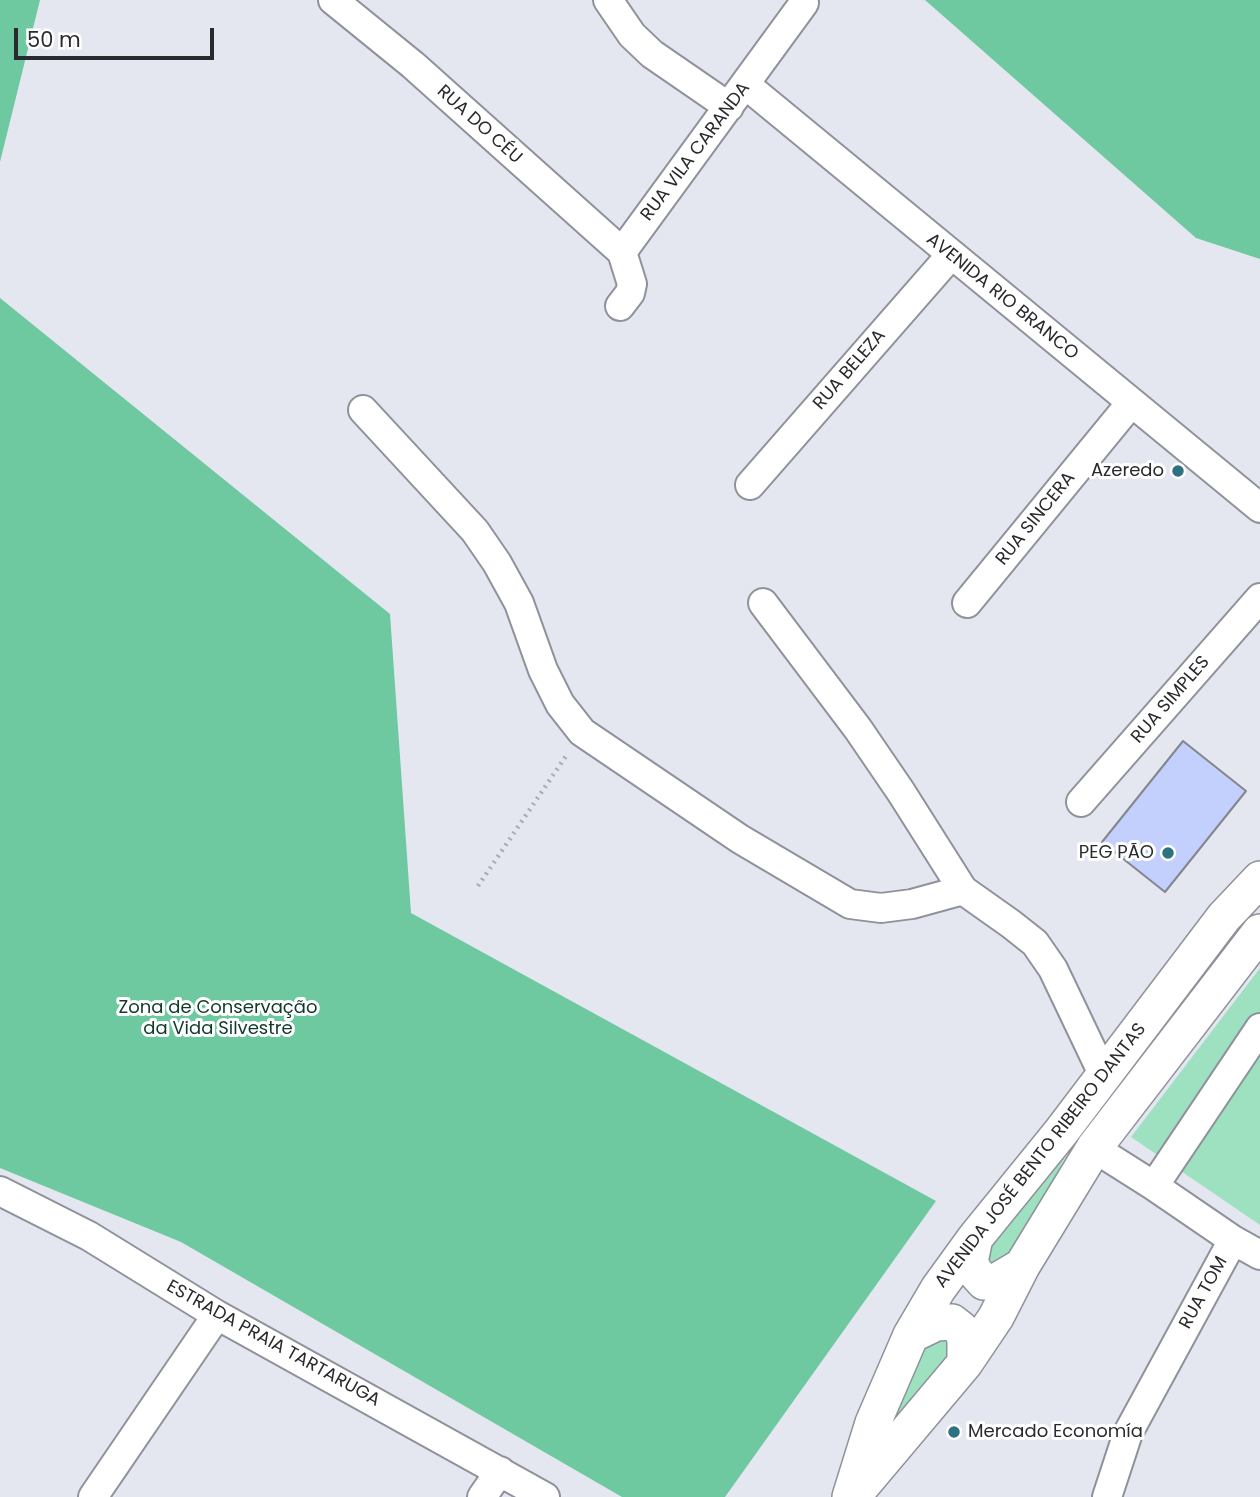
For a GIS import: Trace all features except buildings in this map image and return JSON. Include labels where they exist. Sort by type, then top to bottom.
[{"type":"main road","name":"AVENIDA JOSÉ BENTO RIBEIRO DANTAS","points":[[851,1497],[873,1423],[911,1335],[938,1289],[1224,917],[1260,879]]},
{"type":"main road","name":"AVENIDA JOSÉ BENTO RIBEIRO DANTAS","points":[[851,1497],[965,1363],[996,1317],[1022,1266],[1094,1148],[1258,938]]},
{"type":"main road","points":[[975,1238],[971,1262],[984,1282],[995,1282],[1022,1266]]},
{"type":"main road","points":[[911,1335],[936,1323],[952,1322],[961,1329],[965,1339],[965,1363]]},
{"type":"street","name":"RUA DO CÉU","points":[[333,0],[413,65],[622,252]]},
{"type":"street","points":[[608,0],[632,35],[652,54],[729,107]]},
{"type":"street","name":"RUA VILA CARANDA","points":[[622,252],[804,3]]},
{"type":"street","name":"AVENIDA RIO BRANCO","points":[[746,85],[1260,508]]},
{"type":"street","points":[[620,306],[630,293],[632,284],[622,252]]},
{"type":"street","name":"RUA BELEZA","points":[[750,485],[951,255]]},
{"type":"street","name":"RUA SINCERA","points":[[967,603],[1131,403]]},
{"type":"street","points":[[363,410],[475,531],[497,563],[519,603],[543,670],[561,704],[582,732],[740,839],[850,904],[881,908],[912,904],[963,890]]},
{"type":"street","name":"RUA SIMPLES","points":[[1081,802],[1260,598]]},
{"type":"street","points":[[763,603],[872,750],[963,890],[1035,943],[1054,969],[1104,1076]]},
{"type":"street","points":[[1154,1186],[1260,1028]]},
{"type":"street","name":"RUA TOM","points":[[1094,1148],[1233,1240],[1128,1433],[1107,1497]]},
{"type":"street","name":"ESTRADA PRAIA TARTARUGA","points":[[1,1194],[89,1236],[217,1315],[545,1497]]},
{"type":"street","points":[[1233,1240],[1260,1255]]},
{"type":"street","points":[[93,1497],[217,1315]]},
{"type":"street","points":[[482,1497],[500,1471]]},
{"type":"path","points":[[478,886],[582,732]]},
{"type":"green space","points":[[0,0],[40,0],[0,162]]},
{"type":"green space","points":[[925,0],[1260,0],[1260,259],[1196,238]]},
{"type":"green space","name":"Zona de Conservação da Vida Silvestre","points":[[0,298],[390,614],[411,913],[936,1201],[725,1497],[622,1497],[181,1242],[0,1168]]},
{"type":"green space","points":[[1260,968],[1260,1225],[1131,1137]]},
{"type":"green space","points":[[1068,1151],[1014,1259],[995,1270],[985,1263],[986,1242]]},
{"type":"green space","points":[[935,1335],[949,1340],[948,1362],[883,1454],[916,1346]]},
{"type":"place","name":"Azeredo","points":[[1178,471]]},
{"type":"place","name":"PEG PÃO","points":[[1168,853]]},
{"type":"place","name":"Mercado Economía","points":[[954,1432]]}]
